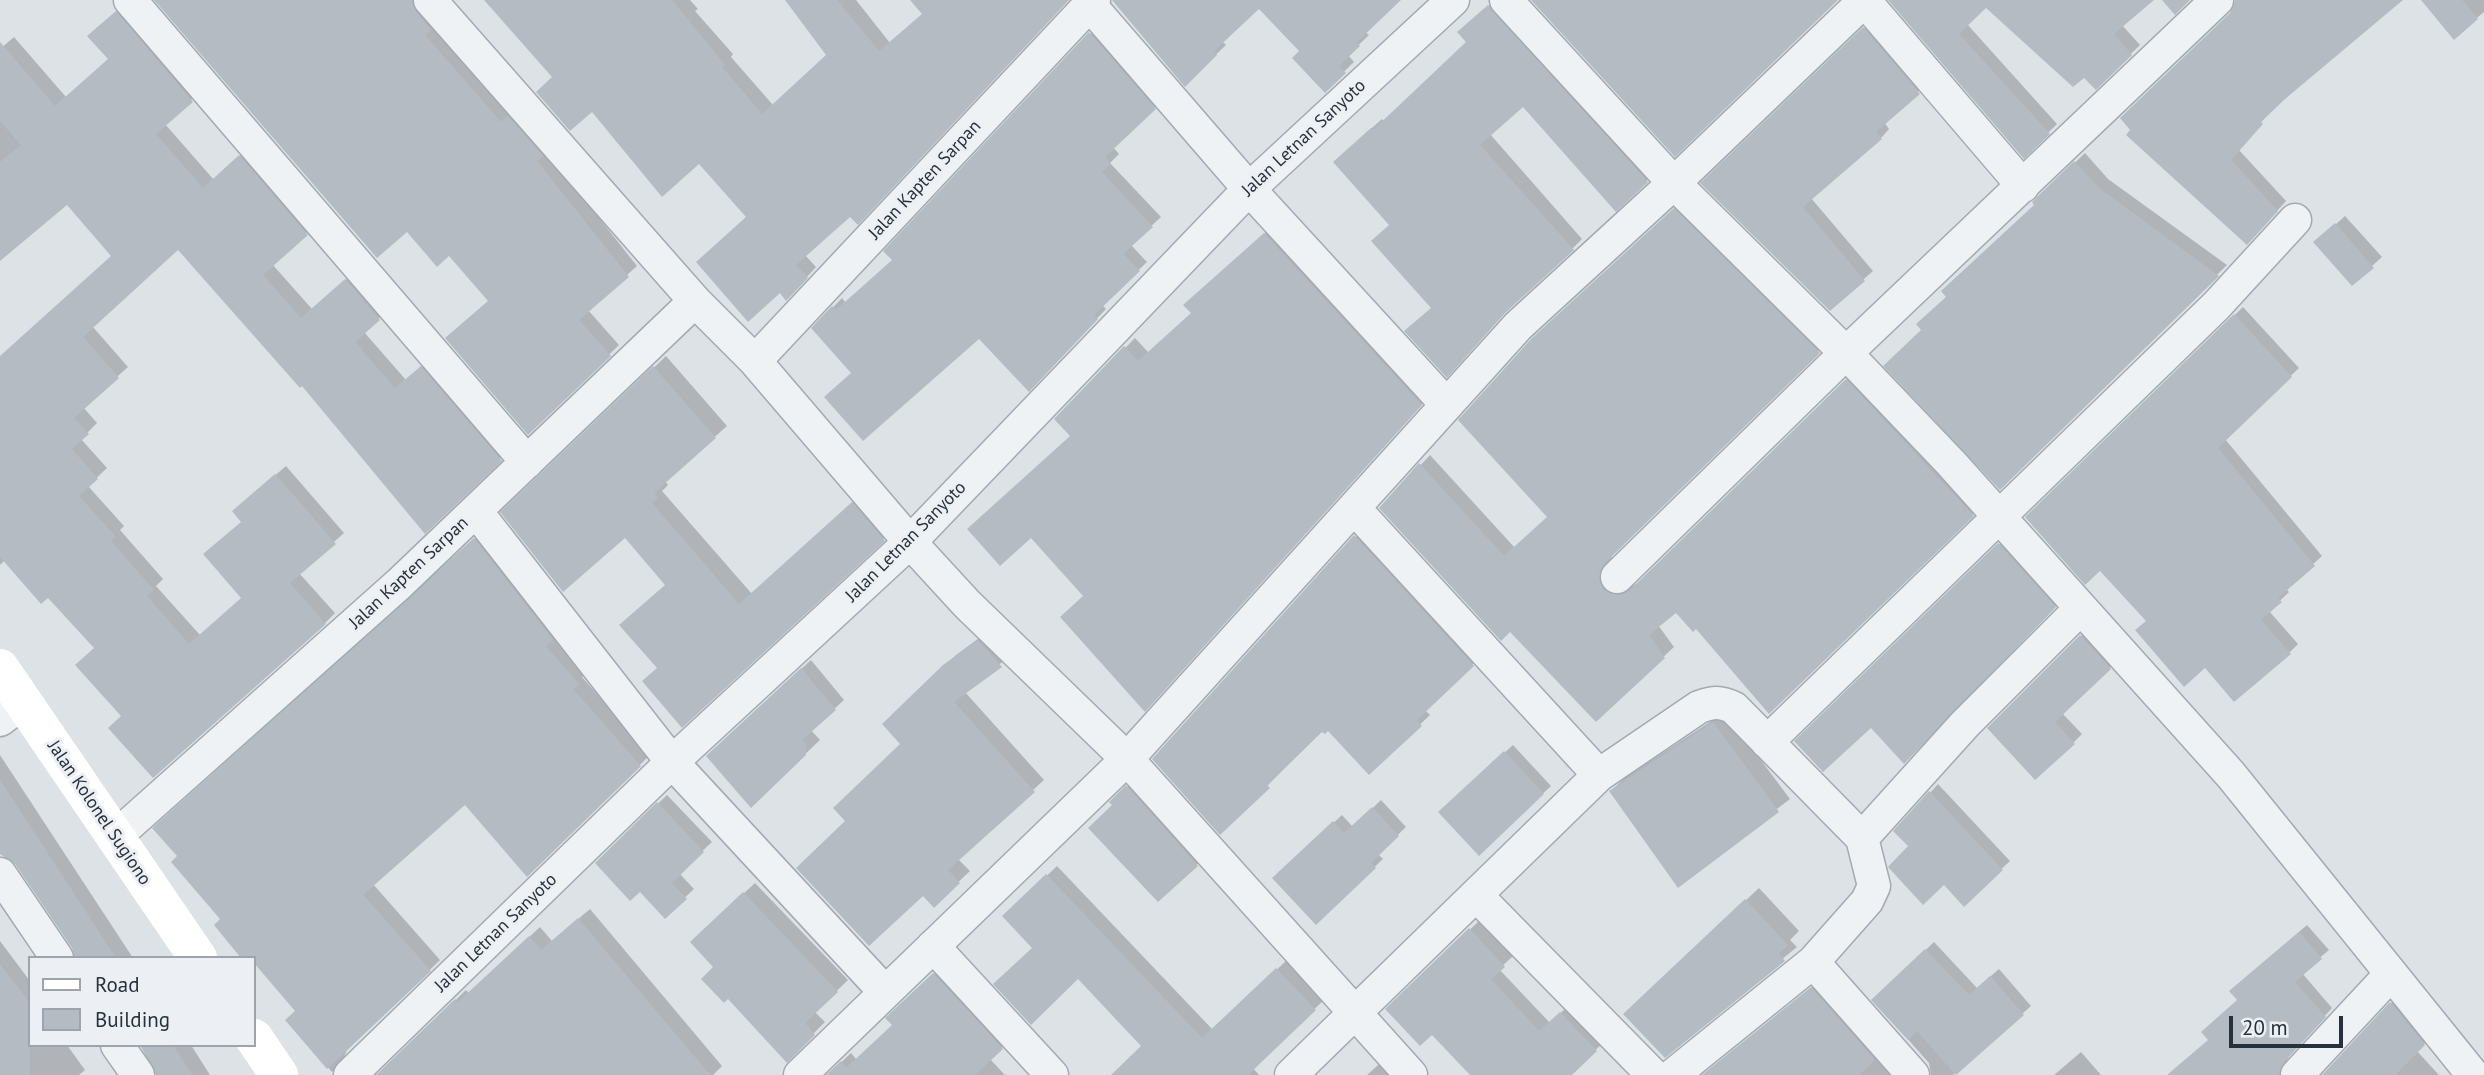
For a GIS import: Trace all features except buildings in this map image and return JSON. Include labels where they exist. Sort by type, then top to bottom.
[{"type":"main road","name":"Jalan Kolonel Sugiono","points":[[0,668],[12,711],[115,837],[197,956]]},
{"type":"main road","points":[[256,1041],[279,1075]]},
{"type":"street","points":[[130,0],[527,462]]},
{"type":"street","points":[[430,0],[695,301],[755,361],[910,542],[967,604],[1127,759],[1411,1075]]},
{"type":"street","name":"Jalan Letnan Sanyoto","points":[[350,1075],[672,762],[910,542],[1249,189],[1453,0]]},
{"type":"street","points":[[1506,0],[1674,183],[1846,353],[2081,608],[2231,775],[2473,1075]]},
{"type":"street","points":[[800,1075],[1127,759],[1518,326],[1674,183],[1864,0],[2023,186]]},
{"type":"street","points":[[1617,577],[1846,353],[2217,0]]},
{"type":"street","points":[[1092,2],[1249,189],[1447,405]]},
{"type":"street","name":"Jalan Kapten Sarpan","points":[[755,361],[1092,2]]},
{"type":"street","points":[[1767,742],[2216,306],[2295,220]]},
{"type":"street","name":"Jalan Kapten Sarpan","points":[[115,837],[400,583],[695,301]]},
{"type":"street","points":[[1354,508],[1600,775]]},
{"type":"street","points":[[476,510],[672,762],[886,992]]},
{"type":"street","points":[[1862,838],[1965,724],[2081,608]]},
{"type":"street","points":[[1291,1075],[1600,775],[1699,707],[1716,702],[1734,708],[1862,838],[1874,886],[1867,901],[1813,961],[1673,1075]]},
{"type":"street","points":[[0,874],[56,956]]},
{"type":"street","points":[[1476,895],[1653,1075]]},
{"type":"street","points":[[933,946],[1052,1075]]},
{"type":"street","points":[[1813,961],[1913,1075]]},
{"type":"street","points":[[2297,1075],[2391,974]]},
{"type":"street","points":[[118,1047],[138,1075]]}]
